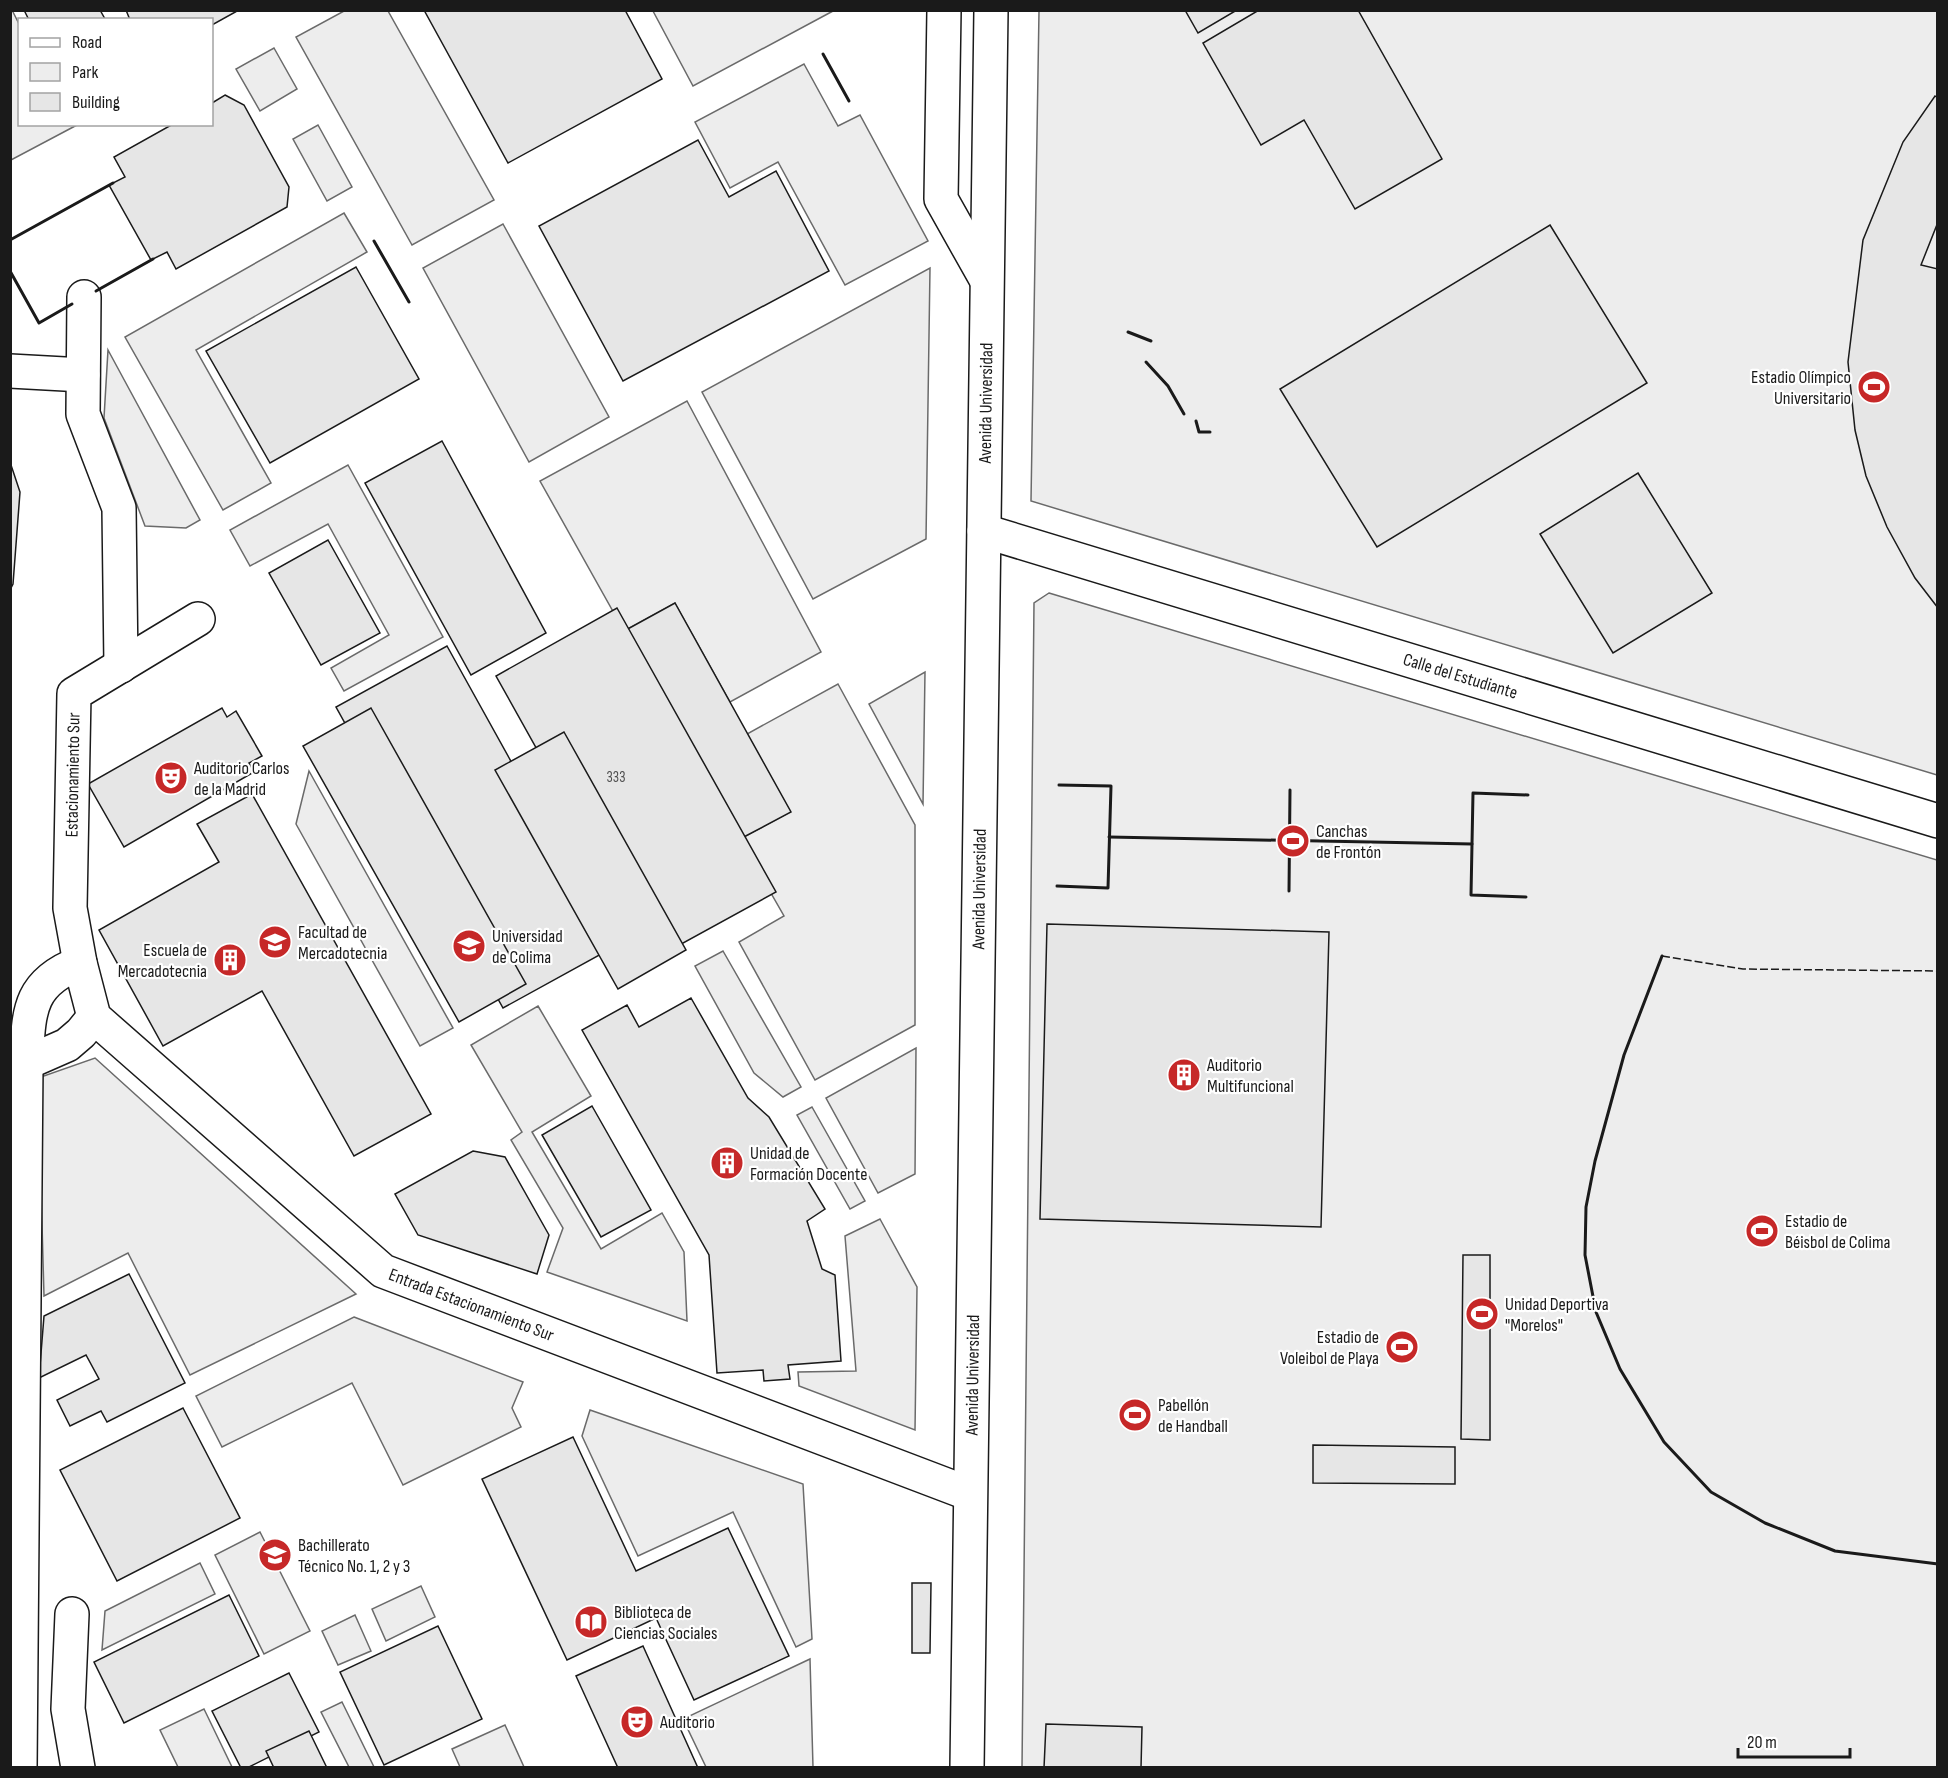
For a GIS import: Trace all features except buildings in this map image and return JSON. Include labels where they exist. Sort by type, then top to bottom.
[{"type":"street","points":[[944,10],[942,199],[987,281]]},
{"type":"street","name":"Avenida Universidad","points":[[967,1756],[991,10]]},
{"type":"street","points":[[84,297],[83,414],[120,508],[121,666]]},
{"type":"street","points":[[10,371],[83,375]]},
{"type":"street","name":"Calle del Estudiante","points":[[984,531],[1938,821]]},
{"type":"street","name":"Estacionamiento Sur","points":[[80,963],[70,908],[74,694],[198,619]]},
{"type":"street","points":[[20,1767],[18,1225],[26,1064],[31,1014],[42,986],[60,971],[80,963],[94,1017],[67,1045],[26,1064]]},
{"type":"street","name":"Entrada Estacionamiento Sur","points":[[94,1017],[383,1271],[970,1494]]},
{"type":"street","points":[[72,1614],[68,1709],[78,1767]]},
{"type":"green space","points":[[12,10],[18,22],[18,126],[75,126],[11,160],[10,11]]},
{"type":"green space","points":[[344,11],[388,11],[494,200],[412,245],[296,37]]},
{"type":"green space","points":[[653,11],[833,11],[693,86]]},
{"type":"green space","points":[[1039,11],[1937,11],[1937,775],[1031,501]]},
{"type":"green space","points":[[274,48],[297,89],[260,111],[236,69]]},
{"type":"green space","points":[[804,64],[838,126],[860,115],[928,241],[845,285],[778,162],[730,188],[695,122]]},
{"type":"green space","points":[[318,125],[352,187],[327,201],[293,139]]},
{"type":"green space","points":[[344,213],[367,252],[196,350],[271,483],[223,510],[125,337]]},
{"type":"green space","points":[[503,224],[609,417],[529,462],[423,268]]},
{"type":"green space","points":[[930,268],[926,539],[813,599],[702,392]]},
{"type":"green space","points":[[108,350],[200,520],[186,528],[145,526],[104,418]]},
{"type":"green space","points":[[687,401],[821,652],[730,702],[675,603],[624,631],[540,481]]},
{"type":"green space","points":[[348,465],[443,637],[344,691],[331,668],[389,635],[328,524],[250,566],[230,530]]},
{"type":"green space","name":"Unidad Deportiva \"Morelos\"","points":[[1049,593],[1937,860],[1937,1767],[1022,1768],[1034,603]]},
{"type":"green space","points":[[925,672],[923,804],[869,704]]},
{"type":"green space","points":[[838,684],[915,825],[915,1025],[815,1080],[739,942],[784,916],[740,839],[790,812],[747,734]]},
{"type":"green space","points":[[309,771],[453,1028],[420,1046],[296,824]]},
{"type":"green space","points":[[723,951],[801,1087],[783,1097],[754,1073],[695,966]]},
{"type":"green space","points":[[538,1006],[591,1096],[532,1132],[601,1249],[662,1213],[684,1252],[687,1321],[547,1272],[563,1228],[511,1140],[522,1132],[471,1045]]},
{"type":"green space","points":[[916,1048],[915,1174],[878,1193],[826,1098]]},
{"type":"green space","points":[[95,1058],[356,1294],[190,1375],[128,1253],[44,1296],[38,1078]]},
{"type":"green space","points":[[812,1107],[865,1201],[850,1209],[797,1115]]},
{"type":"green space","points":[[880,1219],[917,1287],[915,1430],[799,1386],[798,1372],[856,1371],[845,1236]]},
{"type":"green space","points":[[354,1317],[523,1382],[512,1408],[521,1427],[403,1485],[352,1383],[222,1447],[196,1396]]},
{"type":"green space","points":[[590,1410],[803,1484],[812,1639],[796,1647],[733,1512],[638,1556],[582,1436]]},
{"type":"green space","points":[[260,1532],[310,1631],[264,1654],[215,1555]]},
{"type":"green space","points":[[200,1563],[215,1594],[102,1650],[105,1611]]},
{"type":"green space","points":[[421,1586],[435,1617],[386,1641],[372,1609]]},
{"type":"green space","points":[[355,1615],[371,1651],[338,1665],[322,1631]]},
{"type":"green space","points":[[810,1659],[813,1767],[706,1767],[683,1719]]},
{"type":"green space","points":[[342,1702],[374,1767],[349,1767],[321,1712]]},
{"type":"green space","points":[[204,1709],[232,1767],[178,1767],[160,1730]]},
{"type":"green space","points":[[505,1725],[524,1767],[460,1767],[452,1749]]},
{"type":"fence","points":[[1662,956],[1743,969],[1938,971]]},
{"type":"wall","points":[[823,54],[849,101]]},
{"type":"wall","points":[[10,240],[113,183]]},
{"type":"wall","points":[[374,241],[409,302]]},
{"type":"wall","points":[[96,291],[153,259]]},
{"type":"wall","points":[[10,271],[39,323],[72,304]]},
{"type":"wall","points":[[1128,332],[1151,341]]},
{"type":"wall","points":[[1146,362],[1168,386],[1184,414]]},
{"type":"wall","points":[[1196,421],[1199,432],[1210,432]]},
{"type":"wall","points":[[1057,886],[1108,888],[1111,786],[1059,785]]},
{"type":"wall","points":[[1289,891],[1290,790]]},
{"type":"wall","points":[[1526,897],[1471,895],[1473,793],[1528,795]]},
{"type":"wall","points":[[1109,837],[1472,844]]},
{"type":"wall","points":[[1662,956],[1624,1055],[1595,1161],[1586,1207],[1585,1255],[1596,1312],[1620,1369],[1664,1442],[1711,1492],[1765,1523],[1835,1551],[1938,1564]]},
{"type":"place","name":"Estadio Olímpico Universitario","points":[[1874,387]]},
{"type":"place","name":"Auditorio Carlos de la Madrid","points":[[171,778]]},
{"type":"place","name":"Canchas de Frontón","points":[[1293,841]]},
{"type":"place","name":"Facultad de Mercadotecnia","points":[[275,942]]},
{"type":"place","name":"Universidad de Colima","points":[[469,946]]},
{"type":"place","name":"Escuela de Mercadotecnia","points":[[230,960]]},
{"type":"place","name":"Auditorio Multifuncional","points":[[1184,1075]]},
{"type":"place","name":"Unidad de Formación Docente","points":[[727,1163]]},
{"type":"place","name":"Estadio de Béisbol de Colima","points":[[1762,1231]]},
{"type":"place","name":"Unidad Deportiva \"Morelos\"","points":[[1482,1314]]},
{"type":"place","name":"Estadio de Voleibol de Playa","points":[[1402,1347]]},
{"type":"place","name":"Pabellón de Handball","points":[[1135,1415]]},
{"type":"place","name":"Bachillerato Técnico No. 1, 2 y 3","points":[[275,1555]]},
{"type":"place","name":"Biblioteca de Ciencias Sociales","points":[[591,1622]]},
{"type":"place","name":"Auditorio","points":[[637,1722]]}]
